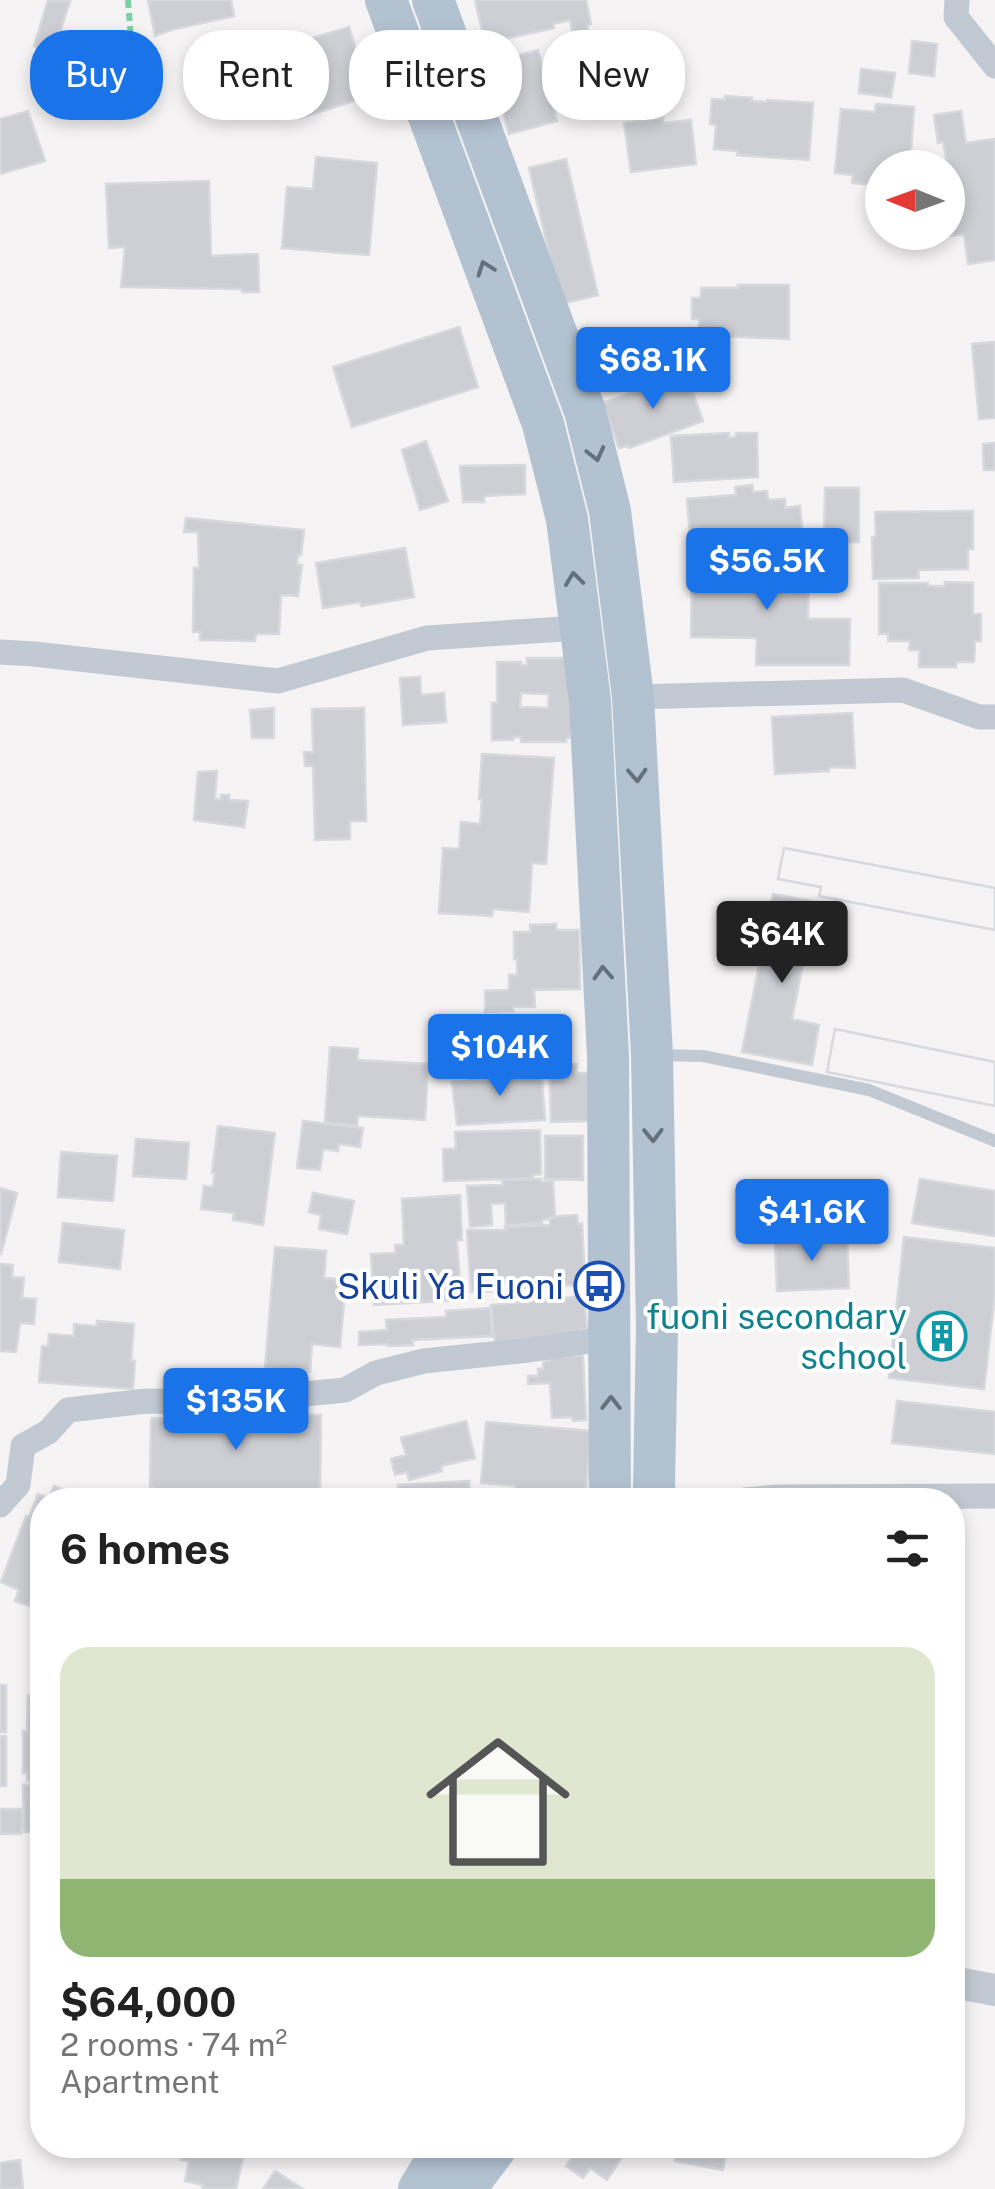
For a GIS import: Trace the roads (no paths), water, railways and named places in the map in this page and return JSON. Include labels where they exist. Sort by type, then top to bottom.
[{"type":"main road","points":[[386,0],[543,424],[567,519],[590,701],[607,1036],[610,1488]]},
{"type":"main road","points":[[432,0],[585,410],[610,511],[634,697],[652,1055],[657,1328],[654,1488]]},
{"type":"main road","points":[[419,2189],[438,2158]]},
{"type":"main road","points":[[465,2189],[488,2158]]},
{"type":"street","points":[[956,0],[956,17],[995,66]]},
{"type":"street","points":[[0,652],[278,681],[426,638],[581,630]]},
{"type":"street","points":[[634,697],[903,690],[979,717],[995,717]]},
{"type":"street","points":[[0,1505],[18,1486],[23,1446],[48,1432],[68,1410],[146,1401],[225,1402],[344,1390],[376,1373],[424,1360],[611,1338]]},
{"type":"street","points":[[965,1496],[995,1496]]},
{"type":"street","points":[[965,1984],[995,1990]]},
{"type":"lane","points":[[652,1055],[703,1056],[869,1090],[995,1141]]},
{"type":"place","name":"Skuli Ya Fuoni","points":[[599,1286]]},
{"type":"place","name":"fuoni secondary school","points":[[942,1336]]}]
